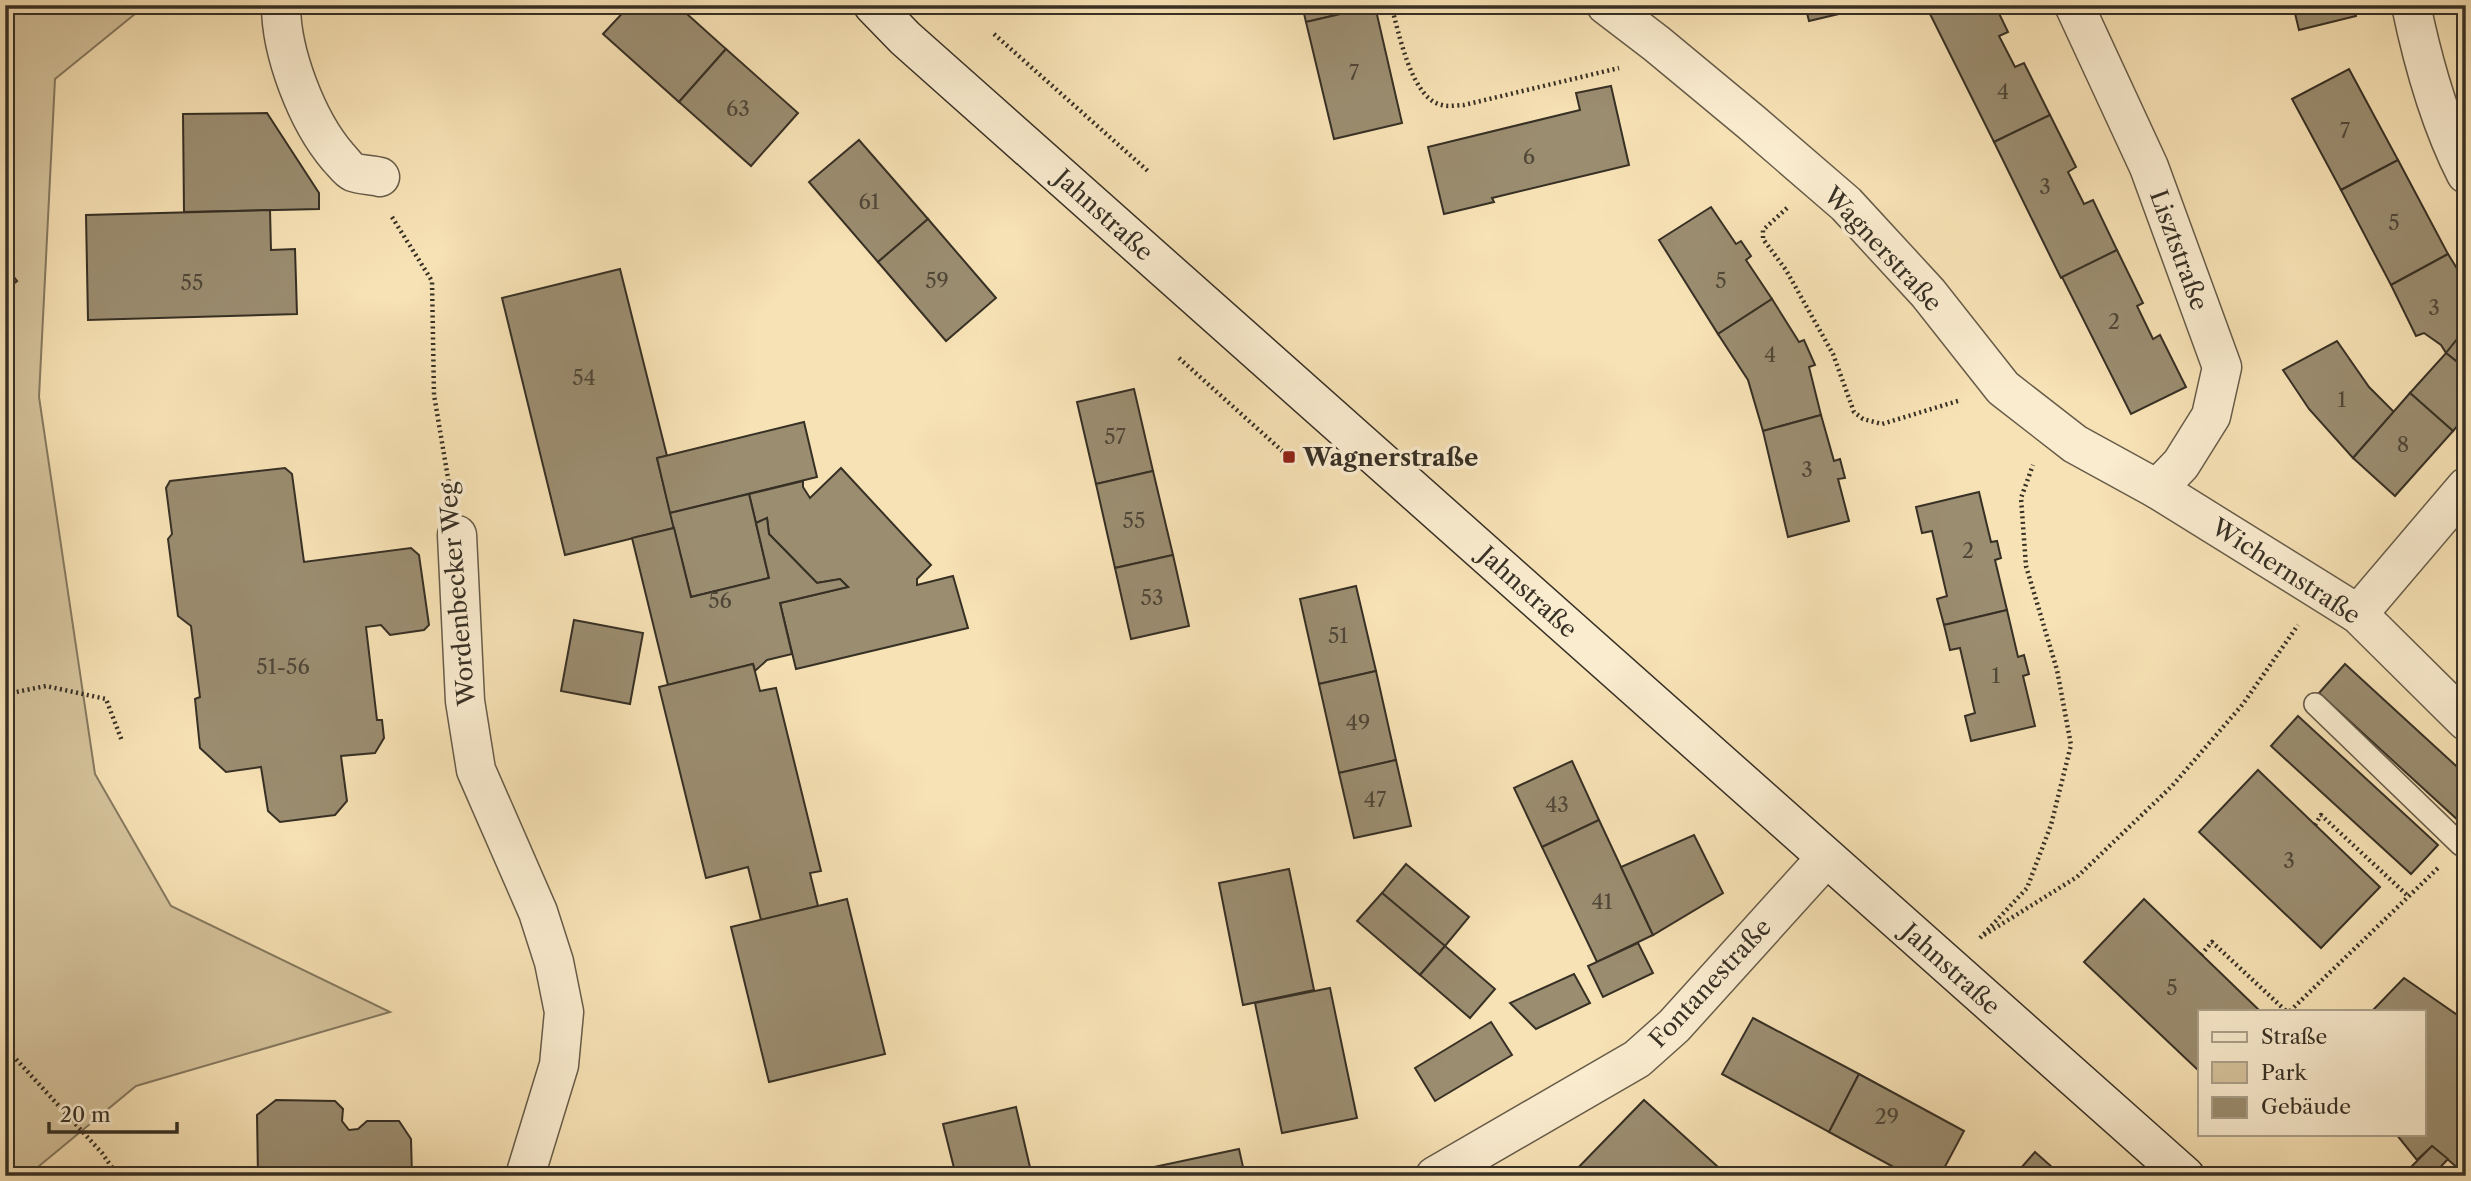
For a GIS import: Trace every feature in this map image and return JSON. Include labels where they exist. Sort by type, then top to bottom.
[{"type":"street","points":[[281,5],[283,28],[297,81],[309,112],[327,144],[352,172],[380,177]]},
{"type":"street","name":"Jahnstraße","points":[[873,5],[905,38],[2185,1176]]},
{"type":"street","name":"Wagnerstraße","points":[[1606,5],[1741,113],[1846,204],[1928,293],[2003,388],[2075,444],[2157,489]]},
{"type":"street","name":"Lisztstraße","points":[[2074,5],[2149,167],[2222,368],[2211,416],[2180,464],[2157,489]]},
{"type":"street","points":[[2411,5],[2422,59],[2456,155],[2466,174]]},
{"type":"street","points":[[2358,614],[2466,487]]},
{"type":"street","name":"Wichernstraße","points":[[2157,489],[2358,614],[2466,721]]},
{"type":"street","name":"Wordenbecker Weg","points":[[457,535],[465,701],[476,771],[538,912],[554,962],[564,1012],[559,1065],[525,1176]]},
{"type":"street","name":"Fontanestraße","points":[[1435,1176],[1637,1059],[1674,1026],[1826,858]]},
{"type":"lane","points":[[2315,704],[2464,843]]},
{"type":"path","points":[[1391,5],[1414,79],[1426,97],[1441,106],[1464,106],[1630,65]]},
{"type":"path","points":[[994,34],[1149,172]]},
{"type":"path","name":"Wordenbecker Weg","points":[[380,177],[388,209],[432,281],[434,394],[457,535]]},
{"type":"path","points":[[1795,200],[1763,230],[1763,239],[1786,270],[1833,354],[1854,412],[1863,419],[1882,424],[1968,398]]},
{"type":"path","points":[[1179,358],[1289,457]]},
{"type":"path","points":[[2036,457],[2021,498],[2026,566],[2057,670],[2071,745],[2051,825],[2027,888],[1980,938],[2077,877],[2172,786],[2243,704],[2301,622]]},
{"type":"path","points":[[5,823],[11,795],[11,718],[6,693],[46,686],[106,699],[122,741]]},
{"type":"path","points":[[2315,825],[2320,815],[2408,897]]},
{"type":"path","points":[[2289,1010],[2464,843]]},
{"type":"path","points":[[2201,955],[2212,942],[2287,1010]]},
{"type":"path","points":[[5,1047],[102,1153],[118,1176]]},
{"type":"green space","points":[[5,5],[146,5],[55,79],[39,397],[95,774],[171,906],[390,1012],[136,1086],[27,1176],[5,1176],[5,290],[17,281],[5,266]]},
{"type":"building","points":[[630,5],[677,5],[726,49],[679,102],[603,34]]},
{"type":"building","points":[[1302,5],[1375,5],[1375,6],[1306,22]]},
{"type":"building","points":[[1805,5],[1877,5],[1809,21]]},
{"type":"building","points":[[1995,5],[2008,32],[1999,36],[2015,67],[2024,63],[2050,115],[1994,142],[1926,6]]},
{"type":"building","points":[[2293,5],[2354,5],[2356,16],[2299,30]]},
{"type":"building","points":[[1375,6],[1402,123],[1334,139],[1306,22]]},
{"type":"building","points":[[726,49],[798,113],[751,166],[679,102]]},
{"type":"building","points":[[2349,69],[2398,160],[2341,190],[2292,99]]},
{"type":"building","points":[[1611,86],[1629,165],[1492,198],[1494,202],[1444,214],[1428,147],[1580,110],[1576,93]]},
{"type":"building","points":[[267,113],[319,193],[319,209],[184,212],[183,114]]},
{"type":"building","points":[[2050,115],[2076,167],[2068,172],[2084,204],[2093,200],[2117,250],[2061,278],[1994,142]]},
{"type":"building","points":[[859,140],[928,219],[878,262],[809,182]]},
{"type":"building","points":[[2398,160],[2448,254],[2391,285],[2341,190]]},
{"type":"building","points":[[1711,207],[1736,244],[1741,241],[1751,256],[1746,260],[1772,299],[1718,334],[1659,240]]},
{"type":"building","points":[[270,210],[271,250],[295,249],[297,314],[88,320],[86,215]]},
{"type":"building","points":[[928,219],[996,298],[946,341],[878,262]]},
{"type":"building","points":[[2117,250],[2143,303],[2137,306],[2153,339],[2160,335],[2186,387],[2131,414],[2062,277]]},
{"type":"building","points":[[2448,254],[2466,283],[2466,328],[2446,353],[2441,345],[2424,333],[2416,336],[2391,285]]},
{"type":"building","points":[[5,266],[17,281],[5,290]]},
{"type":"building","points":[[620,269],[667,456],[657,458],[674,528],[565,555],[502,298]]},
{"type":"building","points":[[1772,299],[1799,342],[1804,340],[1815,365],[1809,367],[1821,415],[1763,431],[1748,380],[1718,334]]},
{"type":"building","points":[[2466,328],[2466,369],[2446,353]]},
{"type":"building","points":[[2337,341],[2369,387],[2394,412],[2353,458],[2309,409],[2283,370]]},
{"type":"building","points":[[2446,353],[2466,369],[2466,416],[2453,431],[2410,393]]},
{"type":"building","points":[[1134,389],[1153,471],[1096,484],[1077,402]]},
{"type":"building","points":[[2410,393],[2453,431],[2395,496],[2353,458]]},
{"type":"building","points":[[1821,415],[1834,461],[1840,459],[1845,478],[1838,479],[1849,521],[1788,537],[1763,431]]},
{"type":"building","points":[[804,422],[817,477],[670,513],[657,458]]},
{"type":"building","points":[[285,468],[292,474],[304,562],[411,548],[419,555],[429,625],[424,630],[390,635],[381,625],[366,627],[377,720],[382,720],[384,738],[375,753],[341,756],[347,801],[335,815],[280,822],[268,811],[261,767],[226,772],[200,748],[195,699],[200,697],[191,626],[178,616],[168,539],[172,534],[166,488],[170,481]]},
{"type":"building","points":[[841,468],[931,565],[917,579],[917,585],[953,576],[968,628],[796,669],[780,603],[848,587],[840,579],[817,583],[769,534],[767,518],[756,523],[749,494],[803,481],[803,487],[810,498]]},
{"type":"building","points":[[1153,471],[1173,555],[1115,568],[1096,484]]},
{"type":"building","points":[[1979,492],[1991,542],[1997,541],[2001,558],[1995,560],[2007,610],[1944,625],[1937,599],[1947,596],[1932,531],[1922,533],[1916,507]]},
{"type":"building","points":[[749,494],[769,578],[691,597],[670,513]]},
{"type":"building","points":[[767,518],[769,534],[817,583],[840,579],[848,587],[780,603],[792,654],[767,660],[755,671],[753,664],[668,685],[632,538],[674,528],[691,597],[769,578],[756,523]]},
{"type":"building","points":[[1173,555],[1189,626],[1131,639],[1115,568]]},
{"type":"building","points":[[1356,586],[1376,671],[1319,684],[1300,599]]},
{"type":"building","points":[[2007,610],[2018,657],[2024,655],[2029,674],[2023,676],[2035,726],[1971,741],[1965,716],[1975,713],[1960,648],[1950,650],[1944,625]]},
{"type":"building","points":[[574,620],[643,633],[630,704],[561,691]]},
{"type":"building","points":[[753,664],[760,691],[776,688],[821,871],[810,873],[818,906],[761,920],[748,867],[706,878],[659,687]]},
{"type":"building","points":[[2345,664],[2466,775],[2466,816],[2460,822],[2319,693]]},
{"type":"building","points":[[1376,671],[1396,760],[1339,773],[1319,684]]},
{"type":"building","points":[[2298,716],[2438,845],[2411,874],[2271,746]]},
{"type":"building","points":[[1396,760],[1411,826],[1354,838],[1339,773]]},
{"type":"building","points":[[1572,761],[1599,820],[1542,847],[1514,788]]},
{"type":"building","points":[[2258,770],[2380,887],[2321,948],[2199,832]]},
{"type":"building","points":[[1599,820],[1653,935],[1597,962],[1542,847]]},
{"type":"building","points":[[1694,835],[1723,893],[1653,935],[1621,867]]},
{"type":"building","points":[[1406,864],[1469,917],[1445,946],[1382,893]]},
{"type":"building","points":[[1289,869],[1314,990],[1243,1005],[1219,883]]},
{"type":"building","points":[[1382,893],[1445,946],[1420,975],[1357,921]]},
{"type":"building","points":[[847,899],[885,1054],[769,1082],[731,927]]},
{"type":"building","points":[[2144,899],[2259,1010],[2198,1010],[2198,1070],[2084,962]]},
{"type":"building","points":[[1638,943],[1653,973],[1603,997],[1588,966]]},
{"type":"building","points":[[1445,946],[1495,989],[1470,1018],[1420,975]]},
{"type":"building","points":[[1574,974],[1590,1003],[1536,1029],[1510,1003]]},
{"type":"building","points":[[2404,978],[2466,1021],[2466,1175],[2432,1146],[2417,1160],[2398,1136],[2426,1136],[2426,1010],[2373,1010]]},
{"type":"building","points":[[1330,988],[1357,1118],[1282,1133],[1255,1003]]},
{"type":"building","points":[[1753,1018],[1859,1074],[1829,1132],[1722,1074]]},
{"type":"building","points":[[1491,1022],[1512,1055],[1435,1101],[1415,1068]]},
{"type":"building","points":[[1859,1074],[1964,1131],[1940,1176],[1910,1176],[1829,1132]]},
{"type":"building","points":[[276,1100],[335,1101],[343,1109],[342,1121],[349,1130],[358,1129],[367,1121],[399,1121],[411,1139],[412,1176],[258,1176],[257,1115]]},
{"type":"building","points":[[1644,1100],[1728,1176],[1570,1176]]},
{"type":"building","points":[[1016,1107],[1032,1176],[956,1176],[943,1124]]},
{"type":"building","points":[[2432,1146],[2448,1159],[2432,1176],[2402,1176]]},
{"type":"building","points":[[1239,1149],[1245,1176],[1136,1176],[1135,1171]]},
{"type":"building","points":[[2035,1152],[2062,1176],[2014,1176]]},
{"type":"place","name":"Wagnerstraße","points":[[1289,457]]}]
